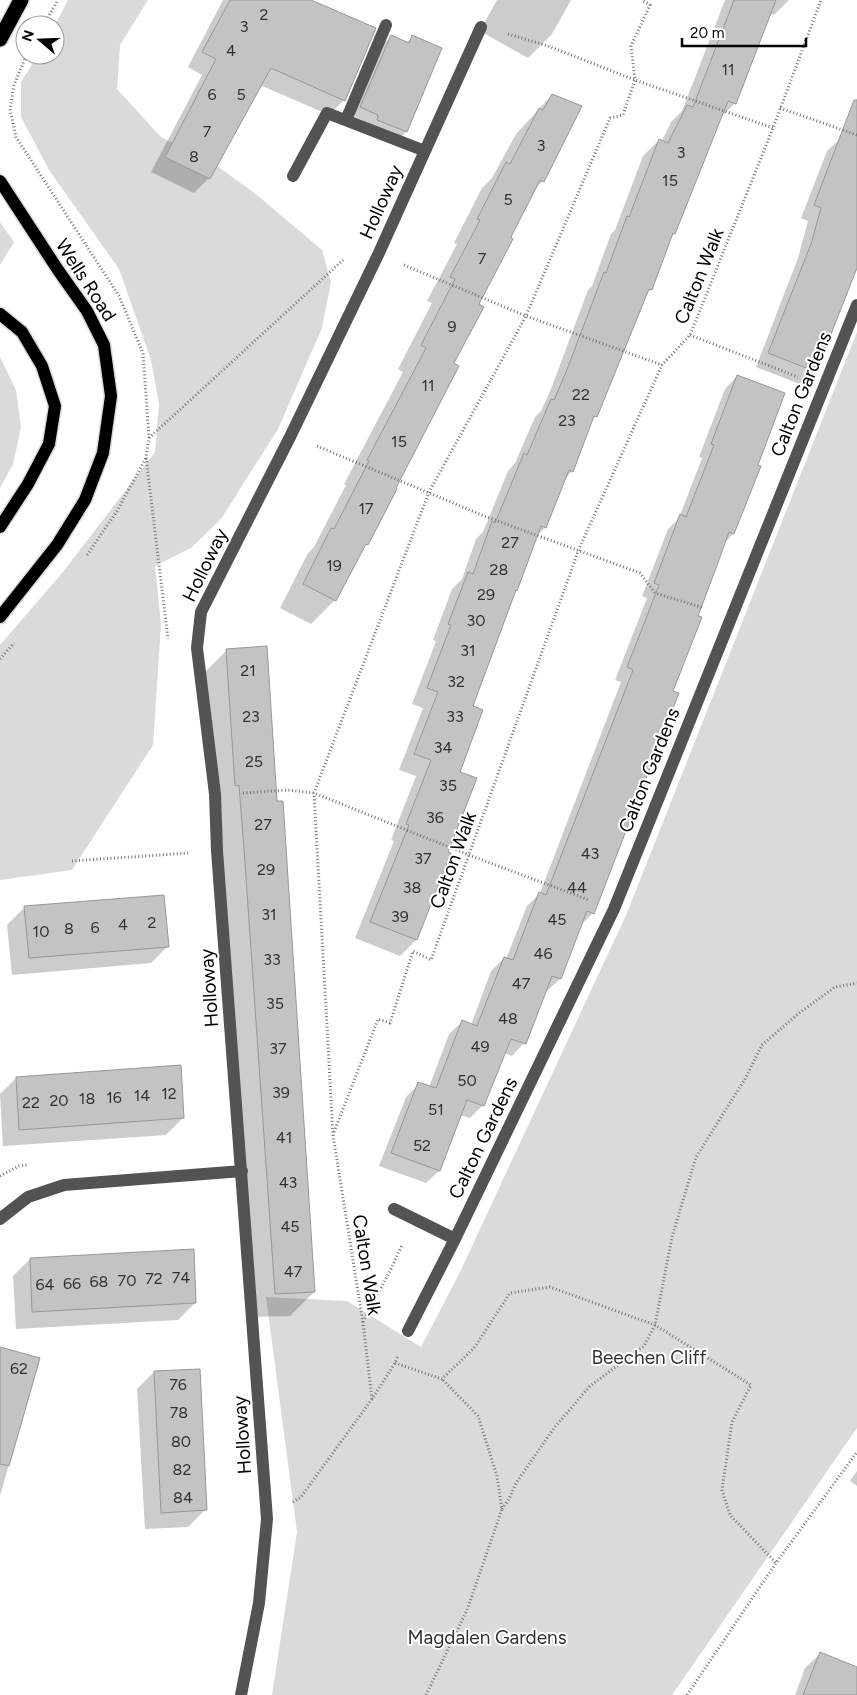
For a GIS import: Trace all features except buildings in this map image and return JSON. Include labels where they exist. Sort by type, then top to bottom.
[{"type":"highway","points":[[0,39],[21,0]]},
{"type":"main road","name":"Wells Road","points":[[0,181],[36,238],[87,311],[104,345],[111,396],[103,453],[85,500],[57,545],[0,617]]},
{"type":"main road","points":[[0,314],[22,332],[42,366],[55,406],[50,444],[28,484],[0,527]]},
{"type":"street","points":[[346,120],[386,24]]},
{"type":"street","name":"Holloway","points":[[241,1695],[259,1603],[267,1519],[217,851],[215,794],[197,648],[201,612],[290,437],[378,255],[480,27]]},
{"type":"street","points":[[293,176],[326,113],[425,151]]},
{"type":"street","name":"Calton Gardens","points":[[408,1331],[455,1239],[614,909],[857,305]]},
{"type":"street","points":[[0,1219],[28,1197],[64,1185],[242,1171]]},
{"type":"street","points":[[394,1210],[455,1239]]},
{"type":"path","points":[[50,15],[58,0]]},
{"type":"path","name":"Calton Walk","points":[[372,1399],[363,1323],[333,1135],[314,793],[429,492],[526,316],[610,118],[623,115],[635,80],[630,46],[650,5],[642,0]]},
{"type":"path","name":"Calton Walk","points":[[333,1135],[378,1020],[390,1023],[413,951],[431,960],[579,549],[662,365],[690,335],[773,128],[821,0]]},
{"type":"path","points":[[480,27],[548,46],[635,80],[773,128]]},
{"type":"path","points":[[22,65],[14,84],[10,109],[16,137],[119,296],[143,353],[149,438],[146,458],[168,642]]},
{"type":"path","points":[[780,108],[857,134]]},
{"type":"path","points":[[149,438],[344,260]]},
{"type":"path","points":[[432,276],[526,316],[662,365]]},
{"type":"path","points":[[690,335],[825,387]]},
{"type":"path","points":[[329,451],[484,516],[579,549],[640,573],[655,593],[731,616]]},
{"type":"path","points":[[215,794],[288,790],[314,793],[469,855],[580,896]]},
{"type":"path","points":[[72,861],[217,851]]},
{"type":"path","points":[[426,1695],[467,1610],[502,1509],[524,1470],[554,1428],[590,1386],[644,1346],[655,1325],[672,1237],[696,1157],[745,1079],[762,1045],[798,1014],[835,987],[857,983]]},
{"type":"path","points":[[363,1323],[391,1269]]},
{"type":"path","points":[[442,1379],[474,1348],[510,1293],[550,1287],[655,1325],[751,1385],[732,1422],[722,1490],[730,1515],[776,1563]]},
{"type":"path","points":[[267,1519],[301,1497],[372,1399],[395,1363],[408,1331]]},
{"type":"path","points":[[395,1363],[442,1379],[478,1416],[497,1476],[502,1509]]},
{"type":"path","points":[[687,1695],[776,1563],[857,1452]]},
{"type":"green space","points":[[68,0],[148,0],[120,45],[117,89],[161,137],[217,166],[257,195],[322,250],[331,282],[322,328],[278,429],[221,519],[191,548],[155,566],[161,624],[153,745],[72,870],[0,880],[0,645],[63,572],[155,452],[159,404],[151,360],[119,269],[49,170],[21,117],[21,82],[32,65],[65,65],[65,15],[60,15]]},
{"type":"green space","points":[[0,222],[14,242],[0,265]]},
{"type":"green space","name":"Beechen Cliff","points":[[857,332],[857,1428],[672,1695],[272,1695],[297,1532],[266,1297],[347,1301],[421,1347],[460,1272],[627,913]]},
{"type":"green space","points":[[0,357],[16,390],[21,428],[13,464],[0,488]]},
{"type":"park label","name":"Magdalen Gardens","points":[[487,1637]]}]
